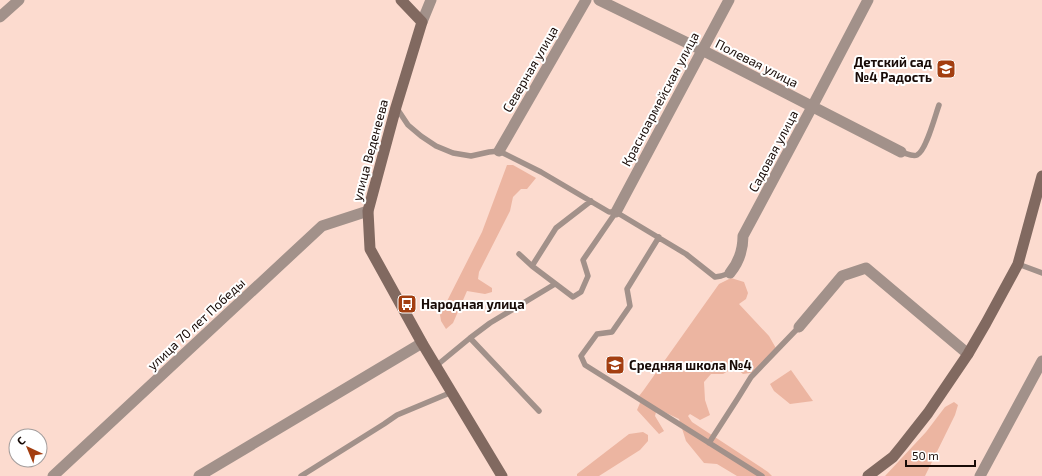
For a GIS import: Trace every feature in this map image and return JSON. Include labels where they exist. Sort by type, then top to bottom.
[{"type":"main road","points":[[401,0],[422,22]]},
{"type":"main road","name":"улица Веденеева","points":[[422,22],[396,107],[368,210],[370,249],[422,343],[502,476]]},
{"type":"main road","points":[[868,476],[893,457],[928,413],[968,354],[1018,264],[1042,176]]},
{"type":"street","points":[[0,16],[19,0]]},
{"type":"street","points":[[422,22],[431,0]]},
{"type":"street","name":"Северная улица","points":[[499,152],[586,0]]},
{"type":"street","name":"Полевая улица","points":[[599,0],[702,50],[901,152]]},
{"type":"street","name":"Красноармейская улица","points":[[616,212],[728,0]]},
{"type":"street","name":"Садовая улица","points":[[730,273],[740,256],[743,236],[868,0]]},
{"type":"street","name":"улица 70 лет Победы","points":[[53,476],[322,226],[368,210]]},
{"type":"street","points":[[799,327],[842,276],[866,268],[968,354]]},
{"type":"street","points":[[199,476],[422,343]]},
{"type":"street","points":[[980,476],[1042,361]]},
{"type":"lane","points":[[901,152],[911,155],[917,154],[923,149],[939,106]]},
{"type":"lane","points":[[396,107],[408,124],[421,136],[436,146],[453,153],[471,156],[489,152],[499,152],[540,172],[610,212],[616,212],[691,257],[715,276],[730,273]]},
{"type":"lane","points":[[532,266],[556,228],[591,202]]},
{"type":"lane","points":[[519,254],[532,266],[573,297],[581,292],[588,276],[583,260],[616,212]]},
{"type":"lane","points":[[659,237],[627,289],[630,306],[612,332],[597,334],[581,356],[585,365],[762,476]]},
{"type":"lane","points":[[1018,264],[1042,273]]},
{"type":"lane","points":[[436,366],[490,323],[555,284]]},
{"type":"lane","points":[[709,443],[751,377],[799,327]]},
{"type":"lane","points":[[470,338],[539,411]]},
{"type":"lane","points":[[301,476],[384,424],[397,414],[452,392]]},
{"type":"shaded area","points":[[507,165],[513,165],[536,178],[527,189],[521,189],[513,197],[510,211],[479,272],[478,279],[492,288],[492,292],[485,294],[467,291],[453,323],[446,329],[441,321],[440,315],[482,232]]},
{"type":"shaded area","points":[[731,278],[744,282],[748,293],[746,299],[739,304],[769,336],[777,350],[757,372],[743,374],[735,367],[723,374],[711,374],[704,382],[705,400],[710,415],[700,420],[690,414],[688,416],[692,422],[772,476],[737,476],[717,464],[704,463],[686,441],[679,419],[660,410],[656,412],[655,416],[664,431],[659,434],[637,410],[640,403],[639,396],[719,284]]},
{"type":"shaded area","points":[[791,370],[813,401],[790,404],[774,391],[770,384]]},
{"type":"shaded area","points":[[954,402],[958,405],[955,415],[925,476],[885,476],[926,432],[945,407]]},
{"type":"shaded area","points":[[643,432],[648,435],[648,441],[640,450],[599,476],[577,476],[577,474],[629,434]]},
{"type":"place","name":"Детский сад №4 Радость","points":[[946,69]]},
{"type":"place","name":"Народная улица","points":[[407,304]]},
{"type":"place","name":"Средняя школа №4","points":[[615,365]]}]
